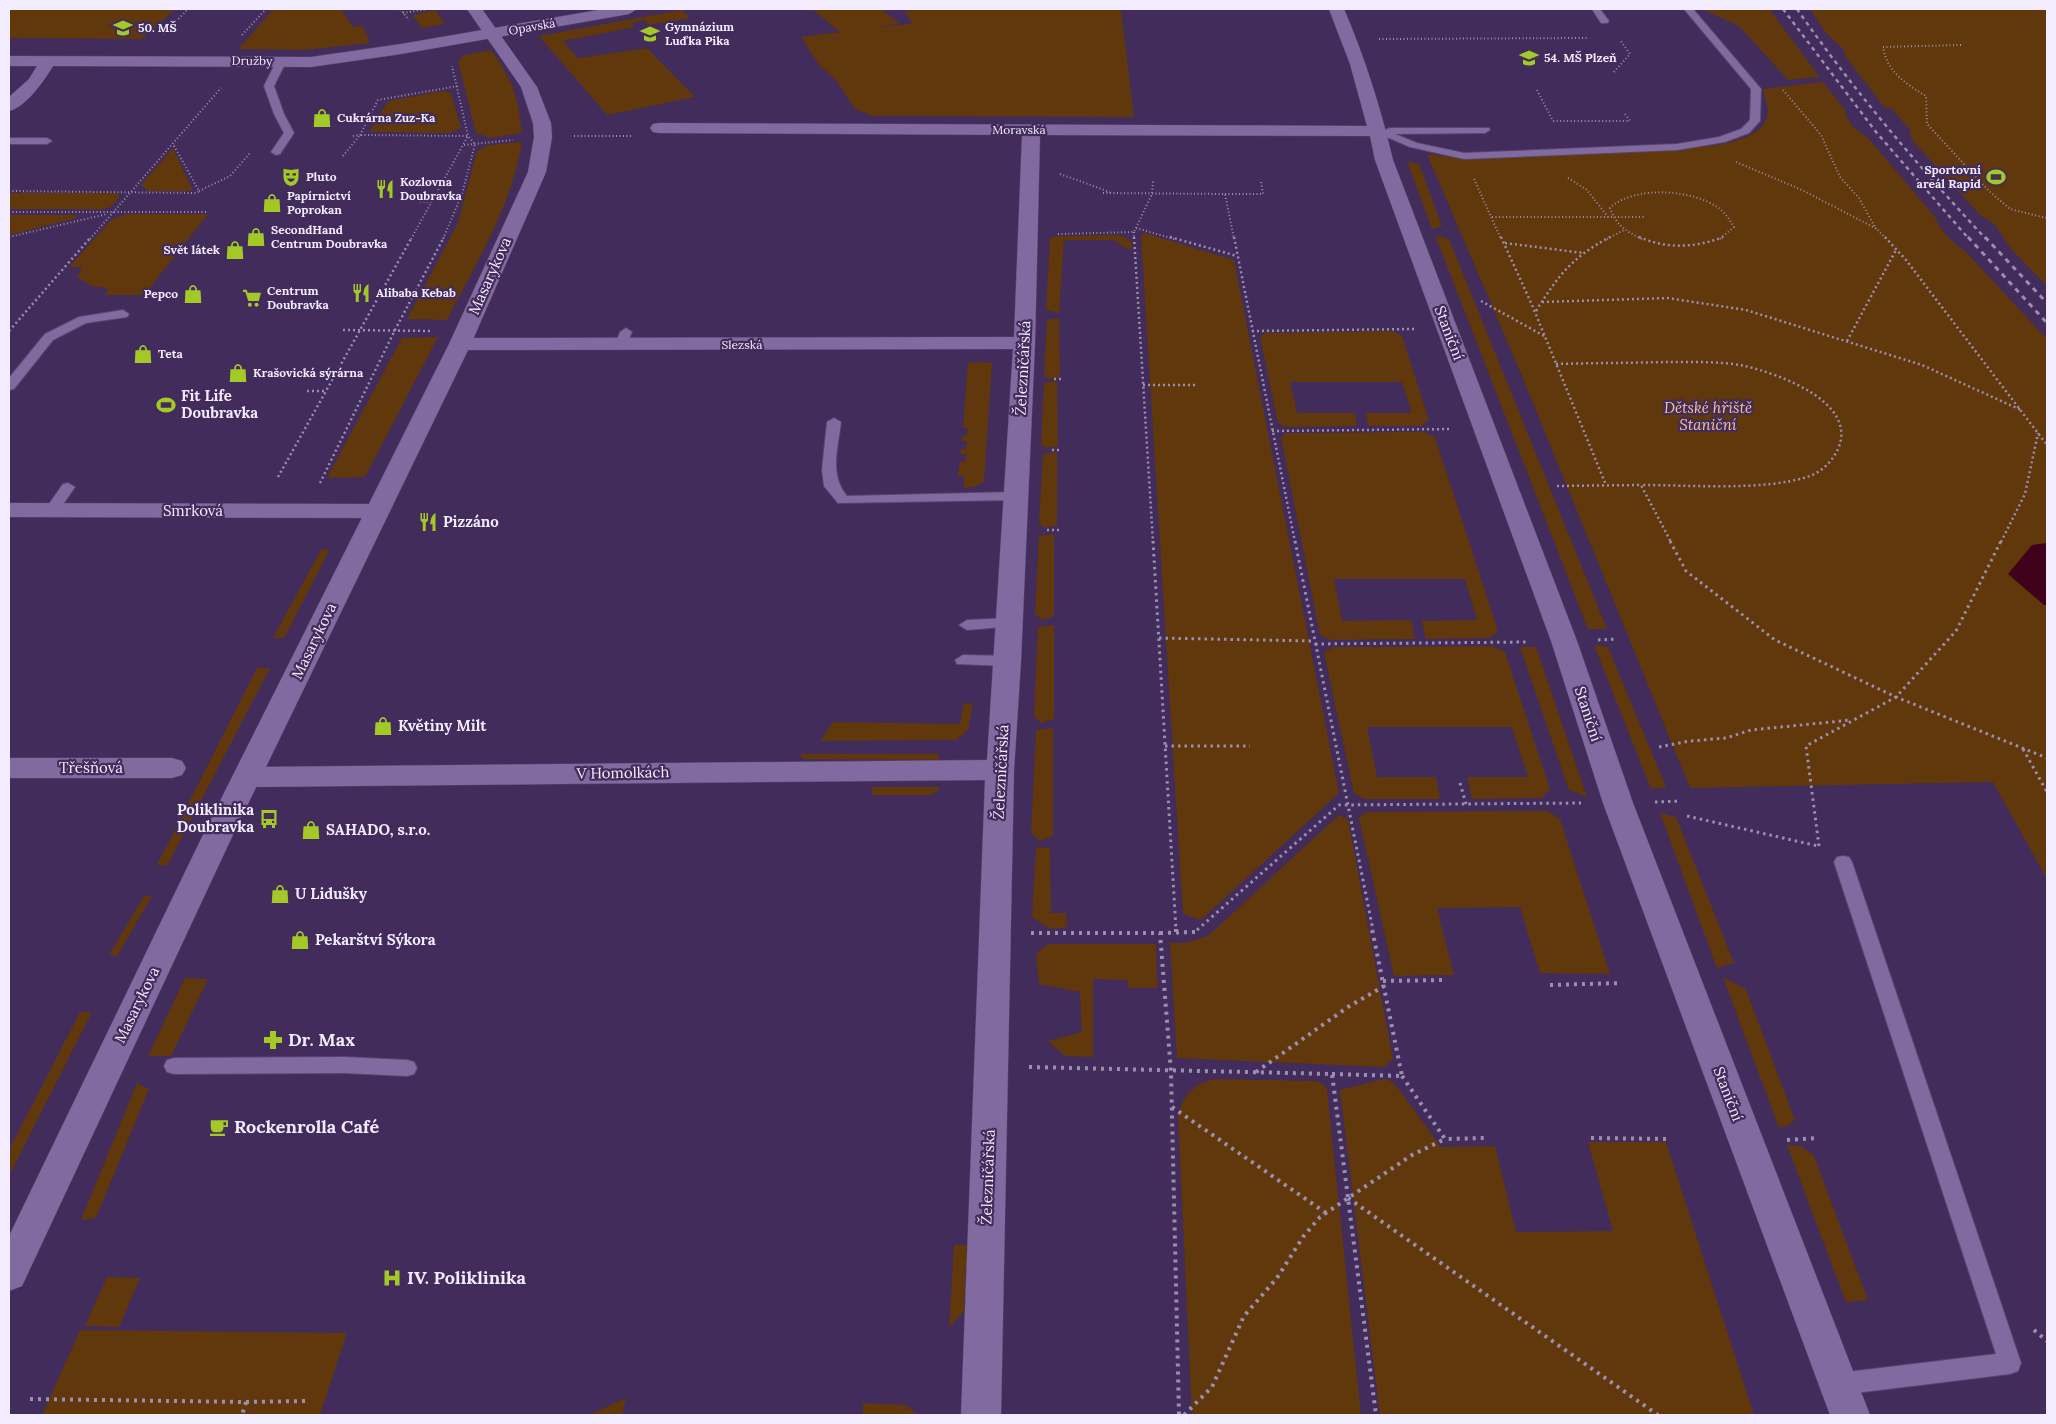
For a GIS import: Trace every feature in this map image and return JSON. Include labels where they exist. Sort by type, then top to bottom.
[{"type":"street","name":"Masarykova","points":[[9,1274],[247,777],[460,344],[537,172],[543,137],[542,122],[529,88],[474,9]]},
{"type":"street","name":"Opavská","points":[[493,34],[629,9]]},
{"type":"street","name":"Staniční","points":[[1337,9],[1346,30],[1378,131],[1384,160],[1486,428],[1564,641],[1618,803],[1850,1415]]},
{"type":"street","name":"Družby","points":[[9,60],[311,62],[493,34]]},
{"type":"street","points":[[9,106],[36,82],[48,61]]},
{"type":"street","name":"Moravská","points":[[659,128],[1378,131]]},
{"type":"street","name":"Železničářská","points":[[981,1415],[1000,770],[1008,661],[1024,343],[1031,130]]},
{"type":"street","name":"Slezská","points":[[460,344],[623,339],[1024,343]]},
{"type":"street","name":"Smrková","points":[[9,510],[378,511]]},
{"type":"street","name":"Třešňová","points":[[9,768],[172,768]]},
{"type":"street","name":"V Homolkách","points":[[247,777],[1000,770]]},
{"type":"lane","points":[[1596,9],[1604,20]]},
{"type":"lane","points":[[1378,131],[1414,145],[1464,156],[1677,147],[1721,140],[1745,131],[1755,121],[1757,112],[1756,89],[1688,9]]},
{"type":"lane","points":[[276,152],[289,133],[279,114],[269,86],[281,62]]},
{"type":"lane","points":[[1378,131],[1485,130]]},
{"type":"lane","points":[[9,142],[47,141]]},
{"type":"lane","points":[[9,386],[49,337],[82,320],[123,314]]},
{"type":"lane","points":[[834,422],[829,470],[831,486],[844,500],[1016,496]]},
{"type":"lane","points":[[52,510],[68,487]]},
{"type":"lane","points":[[966,625],[1010,623]]},
{"type":"lane","points":[[963,660],[1008,661]]},
{"type":"lane","points":[[1839,1384],[2010,1363],[1843,862]]},
{"type":"lane","points":[[174,1066],[344,1065],[407,1068]]},
{"type":"path","points":[[163,35],[188,9]]},
{"type":"path","points":[[240,37],[266,9]]},
{"type":"path","points":[[403,13],[428,9]]},
{"type":"path","points":[[1376,39],[1589,38]]},
{"type":"path","points":[[1614,72],[1630,54],[1619,38]]},
{"type":"path","points":[[1960,45],[1943,49],[1907,45],[1884,47],[1884,58],[1893,73],[1926,96],[1927,124],[1989,191],[2010,209],[2046,218],[2047,225]]},
{"type":"path","points":[[9,331],[244,61]]},
{"type":"path","points":[[319,485],[395,331],[450,227],[473,158],[475,144],[468,136],[458,86],[451,63]]},
{"type":"path","points":[[343,156],[360,135],[378,100],[458,86]]},
{"type":"path","points":[[1779,86],[1821,135],[1840,177],[1859,198],[1877,229],[1896,250],[2047,445]]},
{"type":"path","points":[[1537,90],[1553,121],[1630,121]]},
{"type":"path","points":[[464,145],[543,137],[643,136],[659,128]]},
{"type":"path","points":[[352,136],[468,136]]},
{"type":"path","points":[[278,477],[468,136]]},
{"type":"path","points":[[173,143],[198,191]]},
{"type":"path","points":[[1677,147],[1740,164],[1802,190],[1877,229]]},
{"type":"path","points":[[9,191],[197,193],[230,176],[250,152],[276,152]]},
{"type":"path","points":[[1518,154],[1569,178],[1587,190],[1609,217],[1624,230],[1660,244],[1702,245],[1718,241],[1729,235],[1734,227],[1730,218],[1721,209],[1696,198],[1666,193],[1629,195],[1617,201],[1610,208],[1609,217]]},
{"type":"path","points":[[1464,156],[1546,337],[1606,485]]},
{"type":"path","points":[[1057,174],[1114,193]]},
{"type":"path","points":[[1153,181],[1152,194],[1134,232],[1176,933]]},
{"type":"path","points":[[1103,193],[1263,194],[1261,182]]},
{"type":"path","points":[[1225,194],[1402,1076],[1445,1139]]},
{"type":"path","points":[[420,202],[432,202]]},
{"type":"path","points":[[9,212],[208,212]]},
{"type":"path","points":[[9,237],[113,212]]},
{"type":"path","points":[[1492,217],[1646,217]]},
{"type":"path","points":[[1136,228],[1237,256]]},
{"type":"path","points":[[1535,312],[1560,275],[1584,253],[1624,230]]},
{"type":"path","points":[[1028,234],[1134,232]]},
{"type":"path","points":[[1504,243],[1584,253]]},
{"type":"path","points":[[1847,341],[1896,250]]},
{"type":"path","points":[[1542,302],[1668,298],[1746,310],[1922,365],[1986,392],[2021,410]]},
{"type":"path","points":[[1481,301],[1546,337]]},
{"type":"path","points":[[1252,331],[1447,328]]},
{"type":"path","points":[[343,330],[386,331]]},
{"type":"path","points":[[1556,364],[1700,362],[1744,366],[1785,378],[1823,399],[1839,419],[1841,443],[1832,463],[1808,477],[1767,484],[1557,486]]},
{"type":"path","points":[[1143,385],[1198,385]]},
{"type":"path","points":[[307,391],[326,391]]},
{"type":"path","points":[[1272,431],[1486,428]]},
{"type":"path","points":[[1819,846],[1806,746],[1896,697],[1956,631],[2025,494],[2038,433]]},
{"type":"path","points":[[1642,485],[1686,571],[1775,640],[1896,697],[2047,758]]},
{"type":"path","points":[[1158,638],[1314,642],[1617,639]]},
{"type":"path","points":[[1659,747],[1690,741],[1726,738],[1751,730],[1854,720]]},
{"type":"path","points":[[1164,746],[1250,746]]},
{"type":"path","points":[[2023,749],[2047,792]]},
{"type":"path","points":[[1460,783],[1466,804]]},
{"type":"path","points":[[995,933],[1195,932],[1339,805],[1681,801]]},
{"type":"path","points":[[1687,816],[1798,842]]},
{"type":"path","points":[[1160,933],[1171,1072],[1179,1415]]},
{"type":"path","points":[[1255,1073],[1383,984],[1445,980]]},
{"type":"path","points":[[1550,985],[1622,983]]},
{"type":"path","points":[[991,1069],[1039,1067],[1171,1072],[1402,1076]]},
{"type":"path","points":[[1332,1074],[1376,1415]]},
{"type":"path","points":[[1172,1107],[1326,1213]]},
{"type":"path","points":[[1184,1415],[1212,1387],[1244,1316],[1277,1278],[1303,1237],[1326,1213],[1412,1155],[1445,1139],[1484,1138]]},
{"type":"path","points":[[1592,1138],[1670,1139]]},
{"type":"path","points":[[1348,1198],[1658,1415]]},
{"type":"path","points":[[30,1399],[307,1401]]},
{"type":"path","points":[[242,1415],[246,1402]]},
{"type":"green space","points":[[9,9],[175,9],[142,39],[9,38]]},
{"type":"green space","points":[[274,9],[341,9],[353,27],[362,25],[370,43],[304,50],[238,49]]},
{"type":"green space","points":[[812,9],[881,9],[899,23],[879,28],[913,23],[904,11],[921,9],[1121,9],[1134,117],[872,116],[855,109],[836,80],[819,65],[801,37],[840,32]]},
{"type":"green space","points":[[1702,9],[1769,9],[1820,77],[1788,80],[1739,26]]},
{"type":"green space","name":"Sportovní areál Rapid","points":[[1810,9],[2047,9],[2047,286],[2011,249],[1995,225],[1979,214],[1911,139],[1910,130],[1891,108],[1885,108],[1845,56],[1844,50],[1827,34]]},
{"type":"green space","points":[[435,10],[445,24],[422,28],[413,17],[414,15]]},
{"type":"green space","points":[[682,10],[690,18],[649,25],[644,20],[631,23],[635,27],[563,41],[578,58],[647,48],[695,97],[607,115],[539,36]]},
{"type":"green space","points":[[491,50],[510,80],[516,98],[522,133],[490,138],[476,133],[458,61],[464,55]]},
{"type":"green space","name":"Dětské hřiště Staniční","points":[[1823,82],[1845,110],[1847,118],[1854,128],[1868,138],[1935,217],[1947,236],[1965,251],[2047,339],[2047,543],[2032,545],[2044,605],[2047,605],[2047,879],[1993,782],[1690,788],[1522,376],[1427,154],[1459,158],[1713,146],[1746,137],[1761,127],[1766,120],[1768,112],[1763,89]]},
{"type":"green space","points":[[443,91],[451,93],[461,128],[450,133],[373,132],[370,130],[388,101]]},
{"type":"green space","points":[[522,142],[517,166],[502,211],[481,256],[447,320],[408,319],[458,223],[477,151],[489,145]]},
{"type":"green space","points":[[173,148],[193,191],[148,191],[141,185]]},
{"type":"green space","points":[[1407,161],[1419,164],[1442,226],[1432,229]]},
{"type":"green space","points":[[9,193],[116,193],[120,196],[111,207],[102,209],[9,209]]},
{"type":"green space","points":[[127,214],[208,214],[144,295],[105,295],[109,289],[92,286],[77,277],[82,267],[69,267],[112,219]]},
{"type":"green space","points":[[9,215],[76,215],[77,218],[9,235]]},
{"type":"green space","points":[[1145,233],[1234,260],[1339,793],[1201,920],[1183,914],[1141,235]]},
{"type":"green space","points":[[1120,235],[1131,240],[1132,248],[1127,249],[1114,240],[1064,240],[1059,313],[1046,310],[1050,238],[1056,236]]},
{"type":"green space","points":[[1435,235],[1449,239],[1607,629],[1588,629]]},
{"type":"green space","points":[[1059,318],[1060,377],[1049,379],[1044,375],[1047,320]]},
{"type":"green space","points":[[1393,331],[1402,336],[1429,420],[1421,426],[1368,426],[1366,413],[1412,413],[1402,382],[1290,382],[1297,413],[1355,413],[1357,426],[1285,427],[1278,423],[1260,336],[1266,333]]},
{"type":"green space","points":[[438,337],[365,477],[327,478],[402,338]]},
{"type":"green space","points":[[968,362],[992,363],[984,482],[974,487],[964,488],[964,476],[958,476],[960,462],[965,462],[966,454],[960,454],[961,449],[966,449],[967,441],[962,441],[962,436],[967,435],[968,428],[963,428]]},
{"type":"green space","points":[[1057,381],[1058,446],[1047,448],[1041,445],[1044,383]]},
{"type":"green space","points":[[1424,432],[1435,437],[1498,631],[1489,638],[1426,639],[1422,621],[1477,620],[1465,579],[1334,579],[1342,621],[1411,620],[1415,639],[1331,640],[1320,635],[1281,437],[1286,433]]},
{"type":"green space","points":[[1057,452],[1057,525],[1045,528],[1039,523],[1043,454]]},
{"type":"green space","points":[[1054,534],[1054,616],[1042,620],[1035,614],[1039,536]]},
{"type":"green space","points":[[330,549],[284,638],[273,638],[321,550]]},
{"type":"green space","points":[[1054,625],[1054,719],[1041,723],[1034,716],[1038,627]]},
{"type":"green space","points":[[1594,645],[1608,647],[1666,787],[1651,789]]},
{"type":"green space","points":[[1492,646],[1505,652],[1550,789],[1542,798],[1472,799],[1467,777],[1528,777],[1512,727],[1367,727],[1377,777],[1436,777],[1440,799],[1364,799],[1354,793],[1324,652],[1334,647]]},
{"type":"green space","points":[[1520,647],[1536,647],[1587,797],[1569,790]]},
{"type":"green space","points":[[257,668],[270,668],[167,866],[157,865]]},
{"type":"green space","points":[[964,703],[973,704],[968,730],[956,740],[820,741],[833,722],[960,724]]},
{"type":"green space","points":[[1053,728],[1053,836],[1039,841],[1031,833],[1036,730]]},
{"type":"green space","points":[[800,754],[939,754],[939,760],[803,759]]},
{"type":"green space","points":[[872,787],[940,787],[937,792],[930,795],[872,795]]},
{"type":"green space","points":[[1548,811],[1560,819],[1610,974],[1540,973],[1520,907],[1437,908],[1454,975],[1394,976],[1359,818],[1366,812]]},
{"type":"green space","points":[[1660,813],[1676,817],[1734,963],[1717,968]]},
{"type":"green space","points":[[1339,815],[1348,819],[1393,1059],[1384,1067],[1177,1058],[1170,943],[1186,943],[1208,936]]},
{"type":"green space","points":[[1036,847],[1050,848],[1051,913],[1066,913],[1067,927],[1050,929],[1032,917]]},
{"type":"green space","points":[[144,896],[152,896],[117,956],[109,955]]},
{"type":"green space","points":[[1048,944],[1156,944],[1157,988],[1128,988],[1127,980],[1093,979],[1093,1057],[1065,1056],[1048,1041],[1082,1032],[1080,992],[1039,984],[1036,954]]},
{"type":"green space","points":[[1723,977],[1746,989],[1795,1120],[1787,1126],[1779,1128]]},
{"type":"green space","points":[[185,978],[208,979],[171,1056],[148,1056]]},
{"type":"green space","points":[[80,1012],[92,1012],[9,1176],[9,1150]]},
{"type":"green space","points":[[1214,1079],[1315,1081],[1322,1083],[1327,1089],[1361,1415],[1192,1415],[1178,1116],[1182,1102],[1190,1092],[1200,1084]]},
{"type":"green space","points":[[1384,1079],[1391,1081],[1398,1088],[1441,1147],[1495,1146],[1516,1232],[1613,1231],[1588,1142],[1666,1142],[1754,1415],[1380,1415],[1340,1090]]},
{"type":"green space","points":[[137,1083],[149,1089],[96,1218],[81,1220]]},
{"type":"green space","points":[[1787,1145],[1801,1146],[1814,1156],[1868,1300],[1846,1302]]},
{"type":"green space","points":[[954,1245],[967,1245],[964,1311],[949,1328]]},
{"type":"green space","points":[[107,1277],[140,1278],[119,1327],[85,1326]]},
{"type":"green space","points":[[80,1330],[347,1333],[320,1415],[42,1415]]},
{"type":"green space","points":[[626,1398],[622,1415],[589,1415]]},
{"type":"green space","points":[[863,1403],[906,1405],[918,1415],[863,1415]]},
{"type":"shaded area","points":[[2047,543],[2047,605],[2044,605],[2008,574],[2032,545]]},
{"type":"railway","points":[[1783,9],[1876,132],[1969,239]]},
{"type":"railway","points":[[1797,9],[1887,127],[1986,239]]},
{"type":"railway","points":[[1968,237],[2047,323]]},
{"type":"railway","points":[[1985,237],[2047,303]]},
{"type":"place","name":"50. MŠ","points":[[123,28]]},
{"type":"place","name":"Gymnázium Luďka Pika","points":[[650,34]]},
{"type":"place","name":"54. MŠ Plzeň","points":[[1529,58]]},
{"type":"place","name":"Cukrárna Zuz-Ka","points":[[322,118]]},
{"type":"place","name":"Pluto","points":[[291,177]]},
{"type":"place","name":"Sportovní areál Rapid","points":[[1996,177]]},
{"type":"place","name":"Kozlovna Doubravka","points":[[385,189]]},
{"type":"place","name":"Papírnictví Poprokan","points":[[272,203]]},
{"type":"place","name":"SecondHand Centrum Doubravka","points":[[256,237]]},
{"type":"place","name":"Svět látek","points":[[235,250]]},
{"type":"place","name":"Alibaba Kebab","points":[[361,293]]},
{"type":"place","name":"Pepco","points":[[193,294]]},
{"type":"place","name":"Centrum Doubravka","points":[[252,298]]},
{"type":"place","name":"Teta","points":[[143,354]]},
{"type":"place","name":"Krašovická sýrárna","points":[[238,373]]},
{"type":"place","name":"Fit Life Doubravka","points":[[166,405]]},
{"type":"place","name":"Pizzáno","points":[[428,522]]},
{"type":"place","name":"Květiny Milt","points":[[383,726]]},
{"type":"place","name":"Poliklinika Doubravka","points":[[269,819]]},
{"type":"place","name":"SAHADO, s.r.o.","points":[[311,830]]},
{"type":"place","name":"U Lidušky","points":[[280,894]]},
{"type":"place","name":"Pekarštví Sýkora","points":[[300,940]]},
{"type":"place","name":"Dr. Max","points":[[273,1040]]},
{"type":"place","name":"Rockenrolla Café","points":[[219,1127]]},
{"type":"place","name":"IV. Poliklinika","points":[[392,1278]]}]
